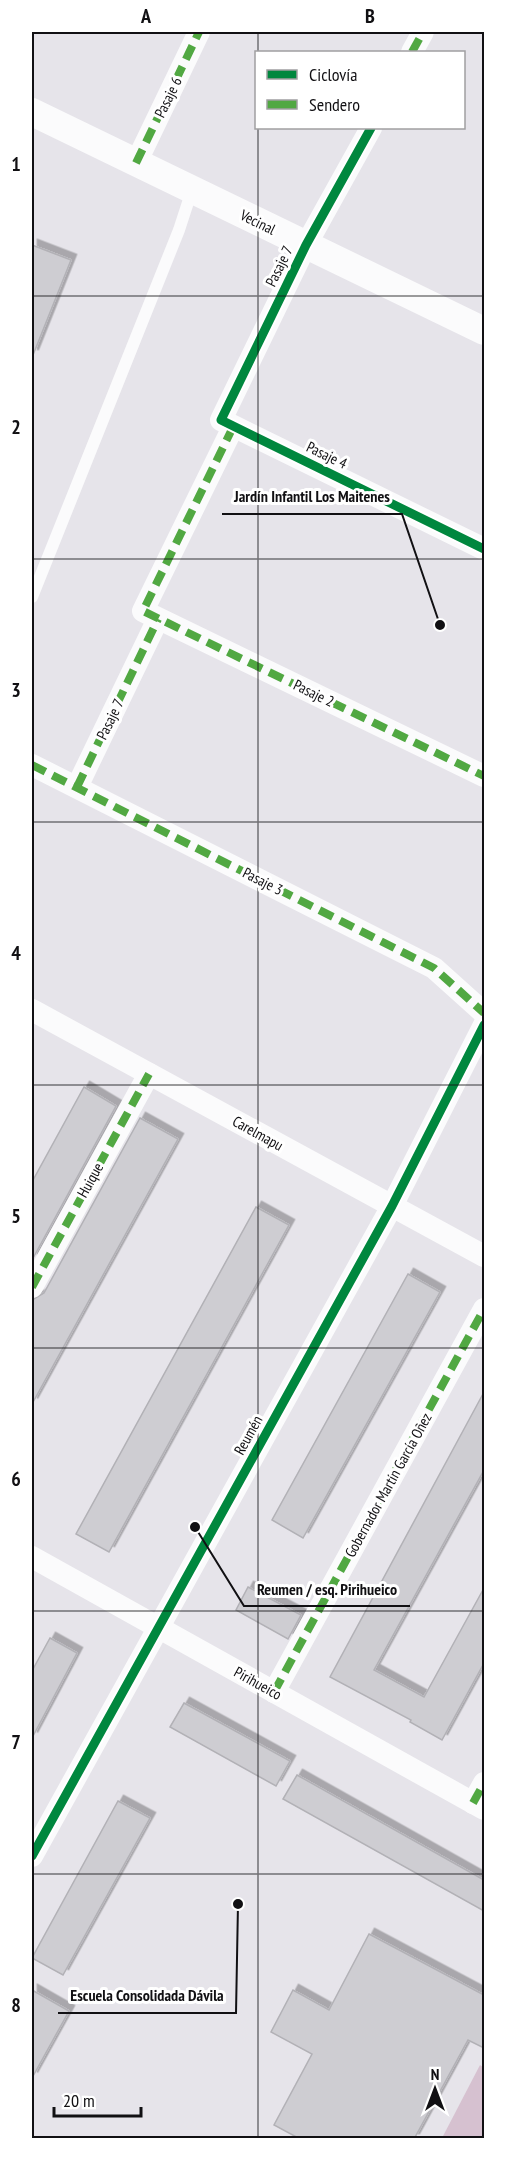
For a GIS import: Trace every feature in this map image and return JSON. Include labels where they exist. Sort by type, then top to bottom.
[{"type":"street","name":"Pasaje 6","points":[[136,163],[199,32]]},
{"type":"street","points":[[413,51],[423,32]]},
{"type":"street","name":"Vecinal","points":[[32,112],[484,331]]},
{"type":"street","name":"Pasaje 7","points":[[77,787],[150,615],[227,423],[306,245],[369,129]]},
{"type":"street","name":"Pasaje 4","points":[[227,423],[484,549]]},
{"type":"street","name":"Pasaje 2","points":[[150,615],[484,776]]},
{"type":"street","name":"Pasaje 3","points":[[32,765],[434,968],[484,1013]]},
{"type":"street","name":"Carelmapu","points":[[32,1010],[484,1256]]},
{"type":"street","name":"Reumén","points":[[32,1856],[392,1206],[484,1025]]},
{"type":"street","name":"Huique","points":[[32,1287],[149,1074]]},
{"type":"street","name":"Gobernador Martín García Oñez","points":[[274,1692],[484,1309]]},
{"type":"street","name":"Pirihueico","points":[[32,1557],[479,1806]]},
{"type":"street","points":[[479,1806],[484,1783]]},
{"type":"lane","points":[[32,597],[179,230],[192,190]]},
{"type":"shaded area","points":[[480,2065],[484,2068],[484,2138],[442,2138]]},
{"type":"building","points":[[32,245],[71,260],[33,355],[32,355]]},
{"type":"building","points":[[84,1087],[116,1106],[32,1260],[32,1182]]},
{"type":"building","points":[[140,1118],[178,1139],[32,1404],[32,1300],[44,1293]]},
{"type":"building","points":[[256,1207],[289,1225],[109,1552],[76,1534]]},
{"type":"building","points":[[408,1274],[440,1292],[303,1538],[272,1520]]},
{"type":"building","points":[[484,1392],[484,1470],[374,1670],[424,1697],[484,1588],[484,1663],[442,1740],[410,1722],[411,1720],[330,1677]]},
{"type":"building","points":[[248,1587],[301,1615],[288,1639],[236,1610]]},
{"type":"building","points":[[50,1638],[77,1653],[32,1738],[32,1671]]},
{"type":"building","points":[[184,1703],[290,1761],[276,1786],[170,1727]]},
{"type":"building","points":[[297,1775],[484,1880],[484,1911],[283,1799]]},
{"type":"building","points":[[118,1801],[150,1818],[63,1975],[32,1958]]},
{"type":"building","points":[[369,1934],[484,1995],[484,2048],[468,2040],[414,2139],[300,2139],[274,2125],[312,2054],[271,2032],[293,1990],[329,2010]]},
{"type":"building","points":[[32,1990],[69,2011],[32,2078]]},
{"type":"marked path","points":[[136,163],[199,32]]},
{"type":"marked path","points":[[413,51],[423,32]]},
{"type":"marked path","points":[[233,427],[143,611],[484,776]]},
{"type":"marked path","points":[[77,787],[158,619]]},
{"type":"marked path","points":[[32,765],[434,968],[484,1013]]},
{"type":"marked path","points":[[32,1287],[149,1074]]},
{"type":"marked path","points":[[274,1692],[484,1309]]},
{"type":"marked path","points":[[473,1803],[484,1783]]},
{"type":"cycle path","points":[[370,129],[306,245],[221,420],[484,549]]},
{"type":"cycle path","points":[[32,1856],[392,1206],[484,1025]]},
{"type":"place","name":"Jardín Infantil Los Maitenes","points":[[440,625]]},
{"type":"place","name":"Reumen / esq. Pirihueico","points":[[195,1527]]},
{"type":"place","name":"Escuela Consolidada Dávila","points":[[238,1904]]}]
